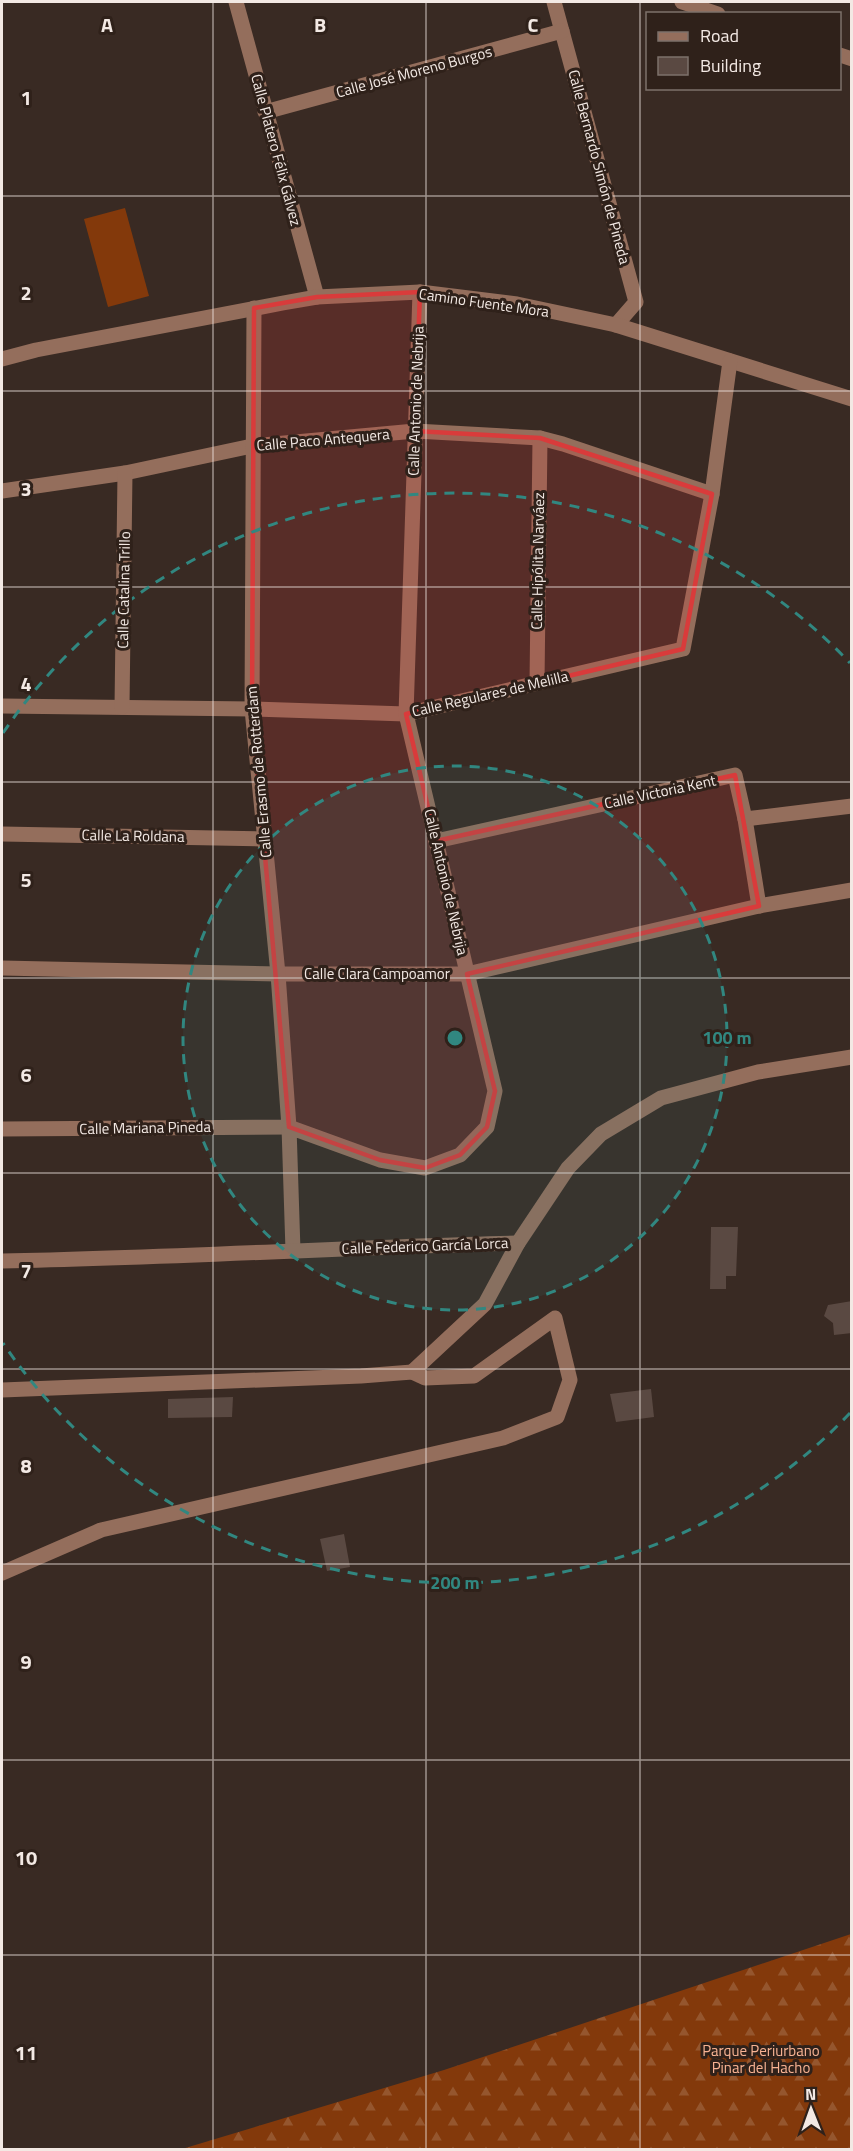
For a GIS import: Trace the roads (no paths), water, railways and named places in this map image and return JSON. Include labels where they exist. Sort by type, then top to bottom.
[{"type":"street","name":"Calle Platero Félix Gálvez","points":[[236,2],[317,297]]},
{"type":"street","name":"Calle Bernardo Simón de Pineda","points":[[554,2],[636,302],[616,325]]},
{"type":"street","points":[[682,2],[712,12]]},
{"type":"street","name":"Calle José Moreno Burgos","points":[[265,112],[562,31]]},
{"type":"street","name":"Camino Fuente Mora","points":[[2,359],[36,350],[317,297],[420,292],[517,304],[616,325],[852,399]]},
{"type":"street","name":"Calle Antonio de Nebrija","points":[[289,1127],[380,1160],[426,1168],[460,1155],[487,1127],[495,1091],[406,714],[420,292]]},
{"type":"street","name":"Calle Erasmo de Rotterdam","points":[[254,308],[252,709],[278,974],[289,1127]]},
{"type":"street","name":"Calle Regulares de Melilla","points":[[2,706],[252,709],[406,714],[683,649],[712,494],[730,361]]},
{"type":"street","name":"Calle Paco Antequera","points":[[2,491],[125,473],[252,446],[415,431],[540,438],[712,494]]},
{"type":"street","name":"Calle Hipólita Narváez","points":[[537,683],[540,438]]},
{"type":"street","name":"Calle Catalina Trillo","points":[[122,707],[125,473]]},
{"type":"street","name":"Calle Victoria Kent","points":[[436,841],[735,775],[745,819]]},
{"type":"street","points":[[759,906],[745,819],[852,806]]},
{"type":"street","name":"Calle La Roldana","points":[[2,834],[264,839]]},
{"type":"street","name":"Calle Clara Campoamor","points":[[2,968],[278,974],[467,974],[759,906],[852,891]]},
{"type":"street","name":"Calle Federico García Lorca","points":[[2,1261],[146,1258],[518,1243],[568,1168],[601,1134],[661,1098],[758,1072],[852,1057]]},
{"type":"street","points":[[289,1127],[293,1251]]},
{"type":"street","name":"Calle Mariana Pineda","points":[[2,1129],[289,1127]]},
{"type":"street","points":[[412,1372],[485,1304],[518,1243]]},
{"type":"street","points":[[2,1390],[412,1372],[425,1378],[474,1376],[555,1318],[570,1380],[557,1417],[503,1438],[101,1530],[2,1573]]},
{"type":"park label","name":"Parque Periurbano Pinar del Hacho","points":[[761,2060]]}]
